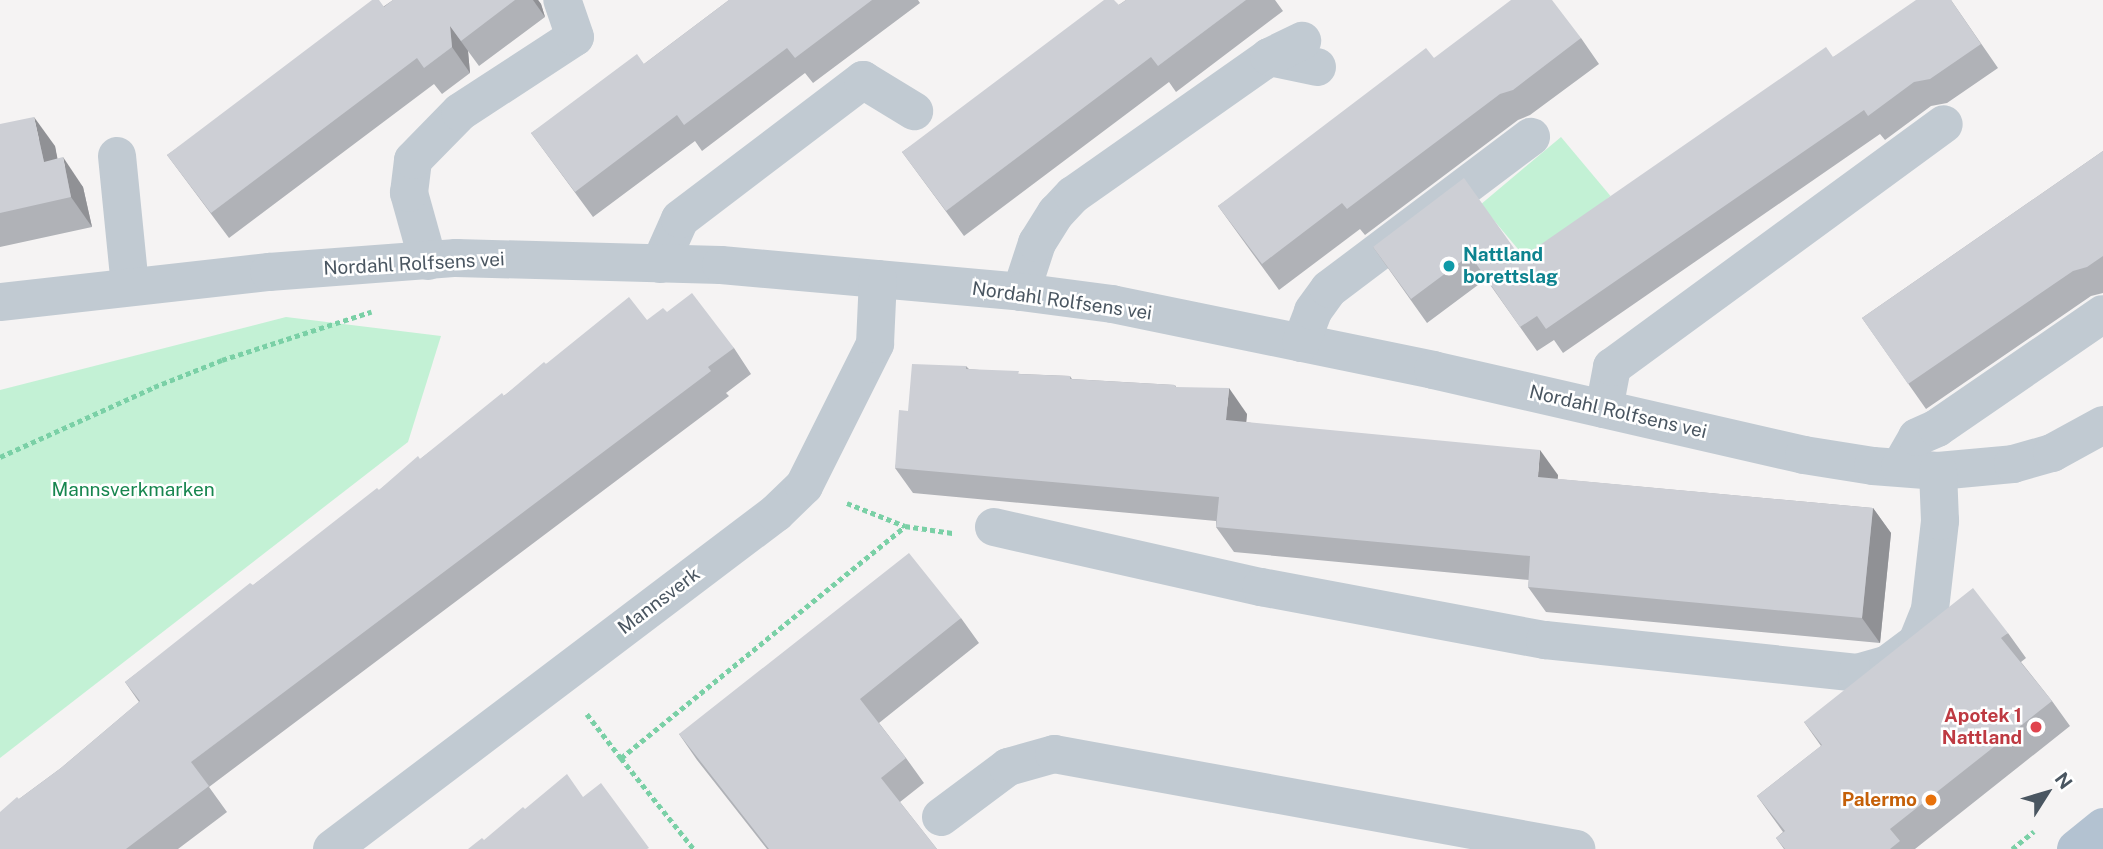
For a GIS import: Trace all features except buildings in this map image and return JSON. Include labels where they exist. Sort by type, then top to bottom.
[{"type":"main road","points":[[2076,849],[2103,827]]},
{"type":"street","points":[[428,261],[409,193],[412,160],[460,113],[575,37],[562,0]]},
{"type":"street","points":[[1021,292],[1037,243],[1056,213],[1073,195],[1296,55]]},
{"type":"street","points":[[660,264],[680,219],[863,80],[914,111]]},
{"type":"street","points":[[1604,408],[1612,368],[1944,124]]},
{"type":"street","points":[[1301,343],[1313,311],[1329,289],[1531,137]]},
{"type":"street","points":[[117,156],[130,286]]},
{"type":"street","name":"Nordahl Rolfsens vei","points":[[0,302],[130,286],[456,258],[660,264],[878,279],[1021,292],[1112,304],[1604,408],[1804,455],[1900,467],[1938,471],[2013,464],[2052,453],[2103,425]]},
{"type":"street","name":"Mannsverk","points":[[332,849],[776,513],[804,485],[875,344],[878,279]]},
{"type":"street","points":[[1900,467],[1917,437],[1937,428],[2103,314]]},
{"type":"street","points":[[994,527],[1261,587],[1545,640],[1857,673],[1888,664],[1917,642],[1930,608],[1940,520],[1938,471]]},
{"type":"street","points":[[941,817],[1008,767],[1054,754],[1576,849]]},
{"type":"path","points":[[0,457],[154,387],[222,360],[377,310]]},
{"type":"path","points":[[804,485],[905,526],[982,538],[994,527]]},
{"type":"path","points":[[621,758],[905,526]]},
{"type":"path","points":[[558,677],[694,849]]},
{"type":"green space","points":[[1561,137],[1610,196],[1530,263],[1481,204]]},
{"type":"green space","name":"Mannsverkmarken","points":[[286,317],[441,336],[408,442],[0,758],[0,390]]},
{"type":"place","name":"Nattland borettslag","points":[[1449,266]]},
{"type":"place","name":"Apotek 1 Nattland","points":[[2036,727]]},
{"type":"place","name":"Palermo","points":[[1931,800]]}]
